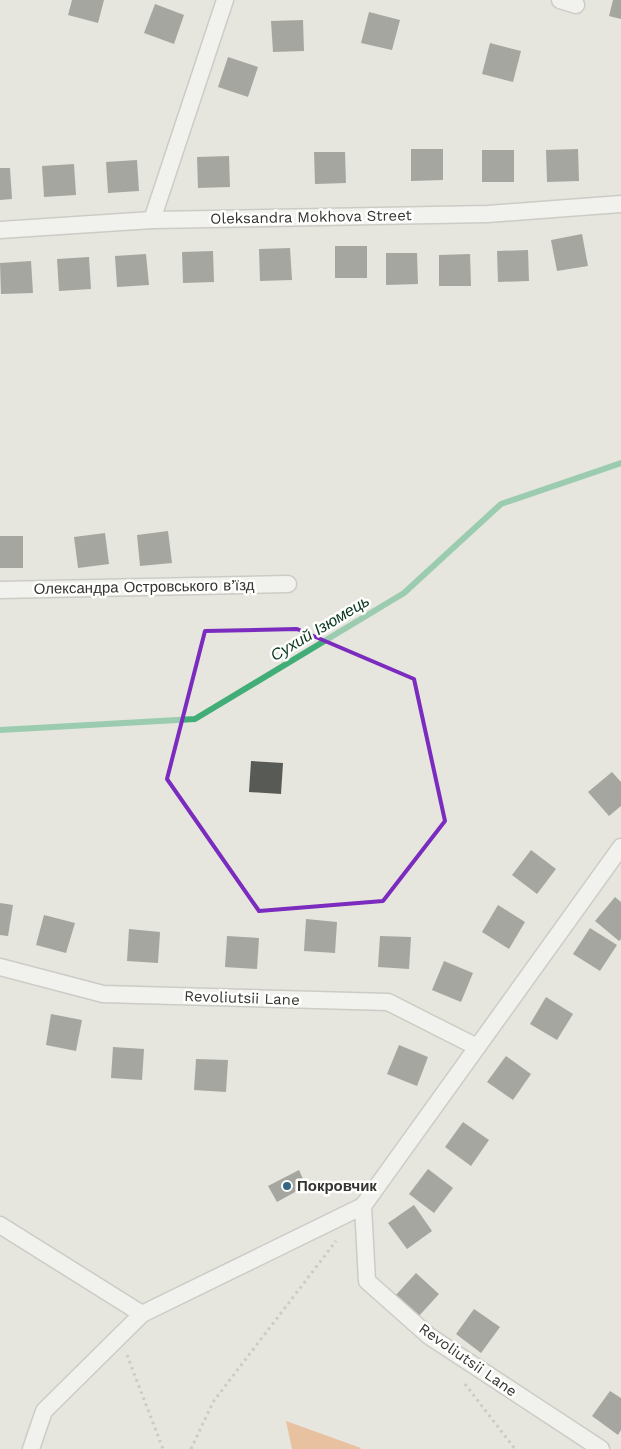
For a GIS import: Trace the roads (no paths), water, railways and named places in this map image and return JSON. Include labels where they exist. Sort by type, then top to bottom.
[{"type":"street","points":[[152,220],[225,0]]},
{"type":"street","points":[[560,0],[576,5]]},
{"type":"street","name":"Oleksandra Mokhova Street","points":[[0,230],[152,220],[488,214],[621,204]]},
{"type":"street","name":"Олександра Островського в’їзд","points":[[0,590],[288,584]]},
{"type":"street","points":[[31,1449],[44,1411],[142,1314],[363,1206],[621,847]]},
{"type":"street","name":"Revoliutsii Lane","points":[[0,967],[103,994],[388,1002],[478,1046]]},
{"type":"street","name":"Revoliutsii Lane","points":[[363,1206],[367,1281],[429,1336],[601,1449]]},
{"type":"street","points":[[0,1226],[142,1314]]},
{"type":"waterway","name":"Сухий Ізюмець","points":[[0,730],[195,719],[404,593],[501,504],[621,463]]},
{"type":"place","name":"Покровчик","points":[[287,1186]]}]
